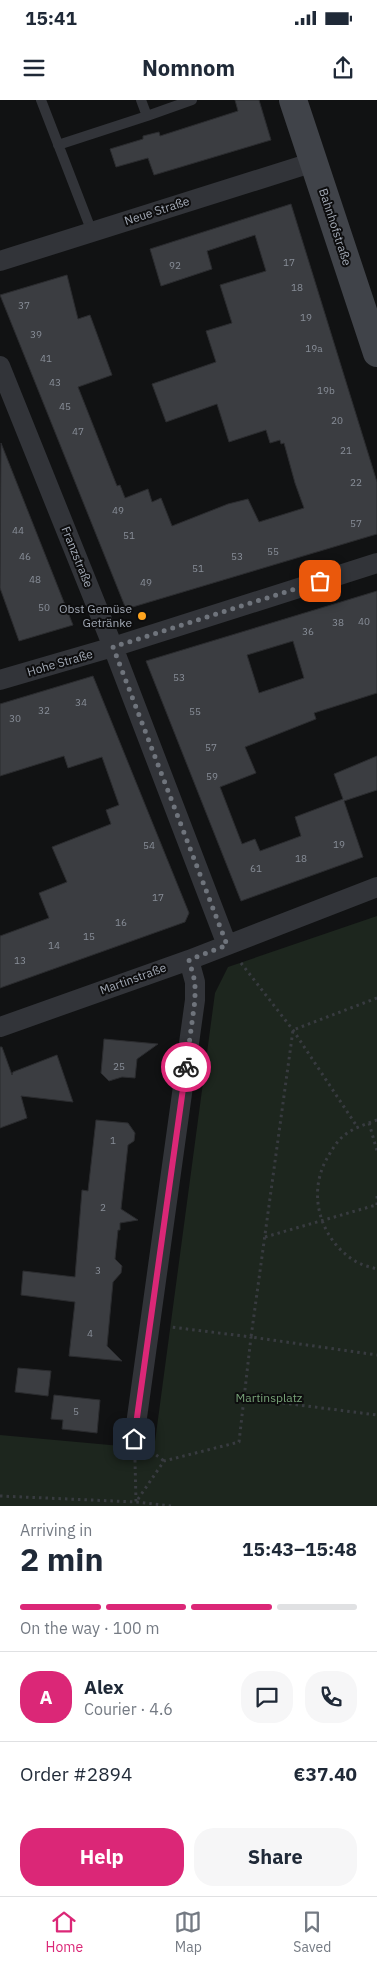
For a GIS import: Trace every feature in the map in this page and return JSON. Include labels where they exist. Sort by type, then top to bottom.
[{"type":"main road","name":"Bahnhofstraße","points":[[293,100],[377,353]]},
{"type":"street","name":"Neue Straße","points":[[0,261],[314,162]]},
{"type":"street","name":"Franzstraße","points":[[0,366],[113,647],[227,945]]},
{"type":"street","name":"Hohe Straße","points":[[0,680],[113,647],[377,563]]},
{"type":"street","name":"Martinstraße","points":[[0,1027],[189,960],[377,887]]},
{"type":"street","points":[[134,1439],[195,1000],[195,982],[189,960]]},
{"type":"lane","points":[[41,100],[92,232]]},
{"type":"lane","points":[[141,100],[147,116]]},
{"type":"lane","points":[[58,145],[192,100]]},
{"type":"path","points":[[227,945],[293,1030],[358,1128]]},
{"type":"path","points":[[293,1030],[377,998]]},
{"type":"path","points":[[136,1502],[164,1461],[239,1442],[251,1337],[293,1030]]},
{"type":"path","points":[[377,1120],[348,1132],[336,1144],[322,1166],[318,1181],[319,1215],[330,1239],[356,1262],[377,1269]]},
{"type":"path","points":[[368,1123],[377,1151]]},
{"type":"path","points":[[265,1237],[377,1206],[377,1194]]},
{"type":"path","points":[[151,1324],[377,1355]]},
{"type":"path","points":[[244,1398],[377,1415]]},
{"type":"path","points":[[135,1467],[136,1502]]},
{"type":"path","points":[[0,1496],[136,1502],[171,1506]]},
{"type":"green space","name":"Martinsplatz","points":[[377,916],[377,1506],[0,1506],[0,1435],[154,1449],[215,993],[228,967]]},
{"type":"building","points":[[235,100],[259,100],[271,140],[154,175],[148,158],[116,167],[110,149],[143,139],[143,136],[159,132],[160,136],[238,111]]},
{"type":"building","points":[[291,204],[377,482],[377,534],[126,609],[0,295],[67,275],[78,319],[90,315],[112,375],[78,387],[117,486],[120,485],[125,498],[148,489],[152,502],[161,498],[172,526],[228,504],[248,499],[259,522],[304,508],[284,443],[281,444],[280,440],[270,443],[266,430],[229,442],[217,404],[166,422],[152,384],[216,362],[206,331],[232,323],[220,285],[266,271],[255,235],[207,251],[212,269],[161,286],[150,249]]},
{"type":"building","points":[[1,443],[73,625],[19,641],[0,588]]},
{"type":"building","points":[[377,591],[377,693],[314,713],[316,719],[245,747],[256,773],[220,787],[242,844],[255,839],[260,851],[301,836],[295,817],[343,799],[334,774],[377,756],[377,790],[344,801],[363,857],[241,901],[146,661]],"holes":[[[293,641],[304,678],[259,693],[247,655]]]},
{"type":"building","points":[[93,676],[189,913],[185,922],[0,988],[0,936],[49,918],[39,893],[67,882],[52,847],[111,824],[106,810],[119,805],[102,757],[68,768],[64,756],[0,776],[0,704]]},
{"type":"building","points":[[104,1039],[158,1044],[137,1059],[135,1078],[122,1077],[109,1081],[101,1073]]},
{"type":"building","points":[[0,1047],[2,1047],[12,1075],[13,1072],[57,1055],[73,1102],[21,1096],[27,1118],[0,1128]]},
{"type":"building","points":[[96,1120],[128,1123],[135,1133],[134,1141],[128,1145],[121,1209],[138,1220],[120,1223],[120,1230],[118,1230],[115,1259],[122,1266],[121,1273],[113,1282],[107,1346],[122,1361],[69,1356],[75,1302],[21,1295],[23,1271],[75,1277],[82,1190],[88,1191]]},
{"type":"building","points":[[18,1368],[51,1371],[48,1396],[15,1392]]},
{"type":"building","points":[[54,1395],[100,1400],[97,1433],[62,1429],[63,1420],[51,1419]]},
{"type":"way so far","points":[[186,1067],[195,1000],[195,982],[189,960],[227,945],[113,647],[320,581]]},
{"type":"place","name":"Obst Gemüse Getränke","points":[[142,616]]},
{"type":"route","points":[[134,1439],[186,1067]]}]
